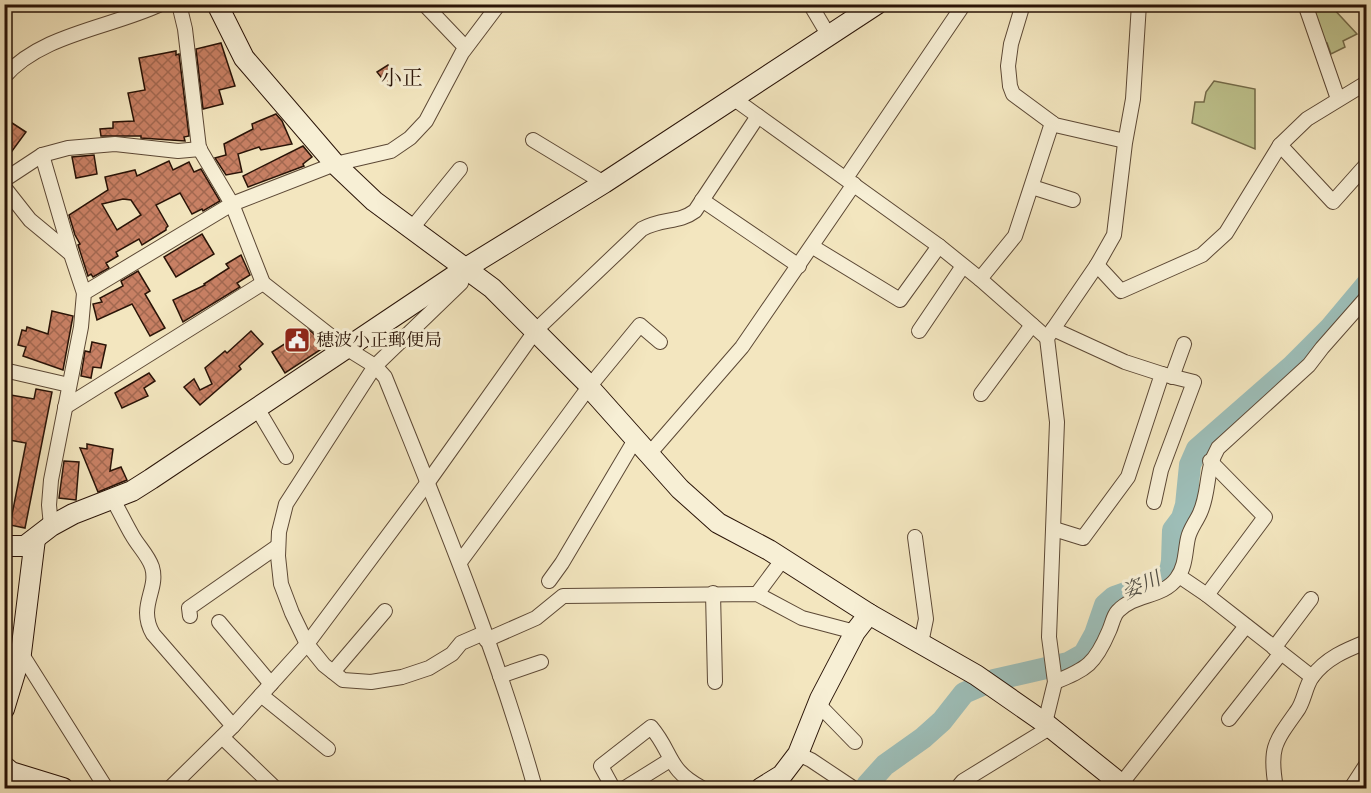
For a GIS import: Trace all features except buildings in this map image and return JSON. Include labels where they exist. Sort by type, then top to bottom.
[{"type":"street","points":[[4,77],[32,52],[143,13],[161,4]]},
{"type":"street","points":[[179,4],[185,29],[200,149],[232,204],[263,283],[346,348],[375,366],[385,378],[460,562],[516,722],[535,789]]},
{"type":"street","points":[[218,4],[244,58],[335,164],[374,201],[492,288],[587,383],[680,489],[718,523],[783,559],[869,614],[976,675],[1048,725],[1121,787],[1246,626]]},
{"type":"street","points":[[424,4],[465,48]]},
{"type":"street","points":[[810,4],[829,36]]},
{"type":"street","points":[[4,546],[25,546],[51,526],[73,514],[132,490],[151,479],[466,268],[604,183],[877,4]]},
{"type":"street","points":[[650,453],[742,347],[813,247],[850,181],[964,4]]},
{"type":"street","points":[[1023,4],[1011,44],[1008,66],[1013,94],[1052,123],[1125,141]]},
{"type":"street","points":[[957,789],[963,781],[1048,725],[1055,682],[1049,637],[1056,422],[1050,333],[1097,265],[1114,235],[1132,99],[1139,4]]},
{"type":"street","points":[[1305,4],[1338,99]]},
{"type":"street","points":[[84,293],[232,204],[335,164],[391,151],[410,138],[426,121],[465,48],[496,6]]},
{"type":"street","points":[[1097,265],[1121,291],[1203,255],[1226,233],[1280,145],[1306,119],[1366,83]]},
{"type":"street","points":[[733,98],[939,246],[1032,325],[1125,362],[1194,382],[1161,470],[1154,502]]},
{"type":"street","points":[[170,789],[233,726],[307,644],[428,482],[536,330],[642,229],[664,220],[687,217],[702,200],[758,116]]},
{"type":"street","points":[[980,279],[1015,236],[1052,123]]},
{"type":"street","points":[[533,140],[604,183]]},
{"type":"street","points":[[4,180],[42,155],[86,145],[115,144],[178,151],[200,149]]},
{"type":"street","points":[[1280,145],[1333,202],[1366,165]]},
{"type":"street","points":[[42,155],[84,293],[81,327],[51,480],[49,505],[51,526]]},
{"type":"street","points":[[412,228],[459,169]]},
{"type":"street","points":[[4,187],[30,220],[71,254]]},
{"type":"street","points":[[1032,187],[1073,200]]},
{"type":"street","points":[[702,200],[799,266]]},
{"type":"street","points":[[813,247],[900,300],[939,246]]},
{"type":"street","points":[[919,331],[963,266]]},
{"type":"street","points":[[466,268],[461,283],[375,366],[286,504],[278,546],[281,584],[307,644],[324,665],[343,680],[370,682],[402,677],[429,668],[452,654],[461,643],[536,618],[563,596],[757,594],[802,618],[855,632]]},
{"type":"street","points":[[65,407],[263,283]]},
{"type":"street","points":[[1055,682],[1092,663],[1100,651],[1116,612],[1130,603],[1168,588],[1179,576],[1186,555],[1188,536],[1206,495],[1210,460],[1218,448],[1309,365],[1366,298]]},
{"type":"street","points":[[460,562],[589,387],[640,325],[660,342]]},
{"type":"street","points":[[981,394],[1032,325]]},
{"type":"street","points":[[1054,529],[1083,538],[1128,477],[1167,376],[1184,344]]},
{"type":"street","points":[[4,370],[69,385]]},
{"type":"street","points":[[257,408],[286,458]]},
{"type":"street","points":[[549,581],[636,438]]},
{"type":"street","points":[[1207,595],[1265,517],[1210,460]]},
{"type":"street","points":[[112,498],[152,566],[153,574],[146,614],[148,626],[233,726]]},
{"type":"street","points":[[915,537],[926,619],[921,644]]},
{"type":"street","points":[[4,709],[21,653],[35,539]]},
{"type":"street","points":[[190,616],[189,608],[278,546]]},
{"type":"street","points":[[757,594],[783,559]]},
{"type":"street","points":[[1179,576],[1207,595],[1312,678]]},
{"type":"street","points":[[713,593],[715,682]]},
{"type":"street","points":[[1229,719],[1311,599]]},
{"type":"street","points":[[333,672],[385,611]]},
{"type":"street","points":[[761,789],[782,775],[798,754],[818,704],[855,632],[869,614]]},
{"type":"street","points":[[219,622],[272,684]]},
{"type":"street","points":[[1276,789],[1272,764],[1275,745],[1288,721],[1298,710],[1312,678],[1337,654],[1366,642]]},
{"type":"street","points":[[21,653],[106,789]]},
{"type":"street","points":[[500,676],[541,662]]},
{"type":"street","points":[[261,695],[328,749]]},
{"type":"street","points":[[818,704],[855,742]]},
{"type":"street","points":[[613,789],[601,766],[651,727],[679,774],[694,787]]},
{"type":"street","points":[[222,737],[275,789]]},
{"type":"street","points":[[798,754],[811,760],[852,789]]},
{"type":"street","points":[[625,789],[670,760]]},
{"type":"street","points":[[1351,789],[1366,765]]},
{"type":"street","points":[[4,766],[11,772],[63,789]]},
{"type":"green space","points":[[1309,5],[1330,5],[1357,34],[1343,41],[1345,47],[1331,54],[1327,43],[1323,44]]},
{"type":"green space","points":[[1214,81],[1255,89],[1255,149],[1192,123],[1195,102],[1204,102],[1206,92]]},
{"type":"waterway","name":"姿川","points":[[870,788],[867,785],[885,765],[923,738],[942,721],[964,693],[994,680],[1068,663],[1084,654],[1095,634],[1105,605],[1114,597],[1156,582],[1170,572],[1173,530],[1182,518],[1186,505],[1190,465],[1197,449],[1292,366],[1330,328],[1366,285]]},
{"type":"place","name":"穂波小正郵便局","points":[[297,340]]},
{"type":"district","name":"小正","points":[[402,78]]}]
